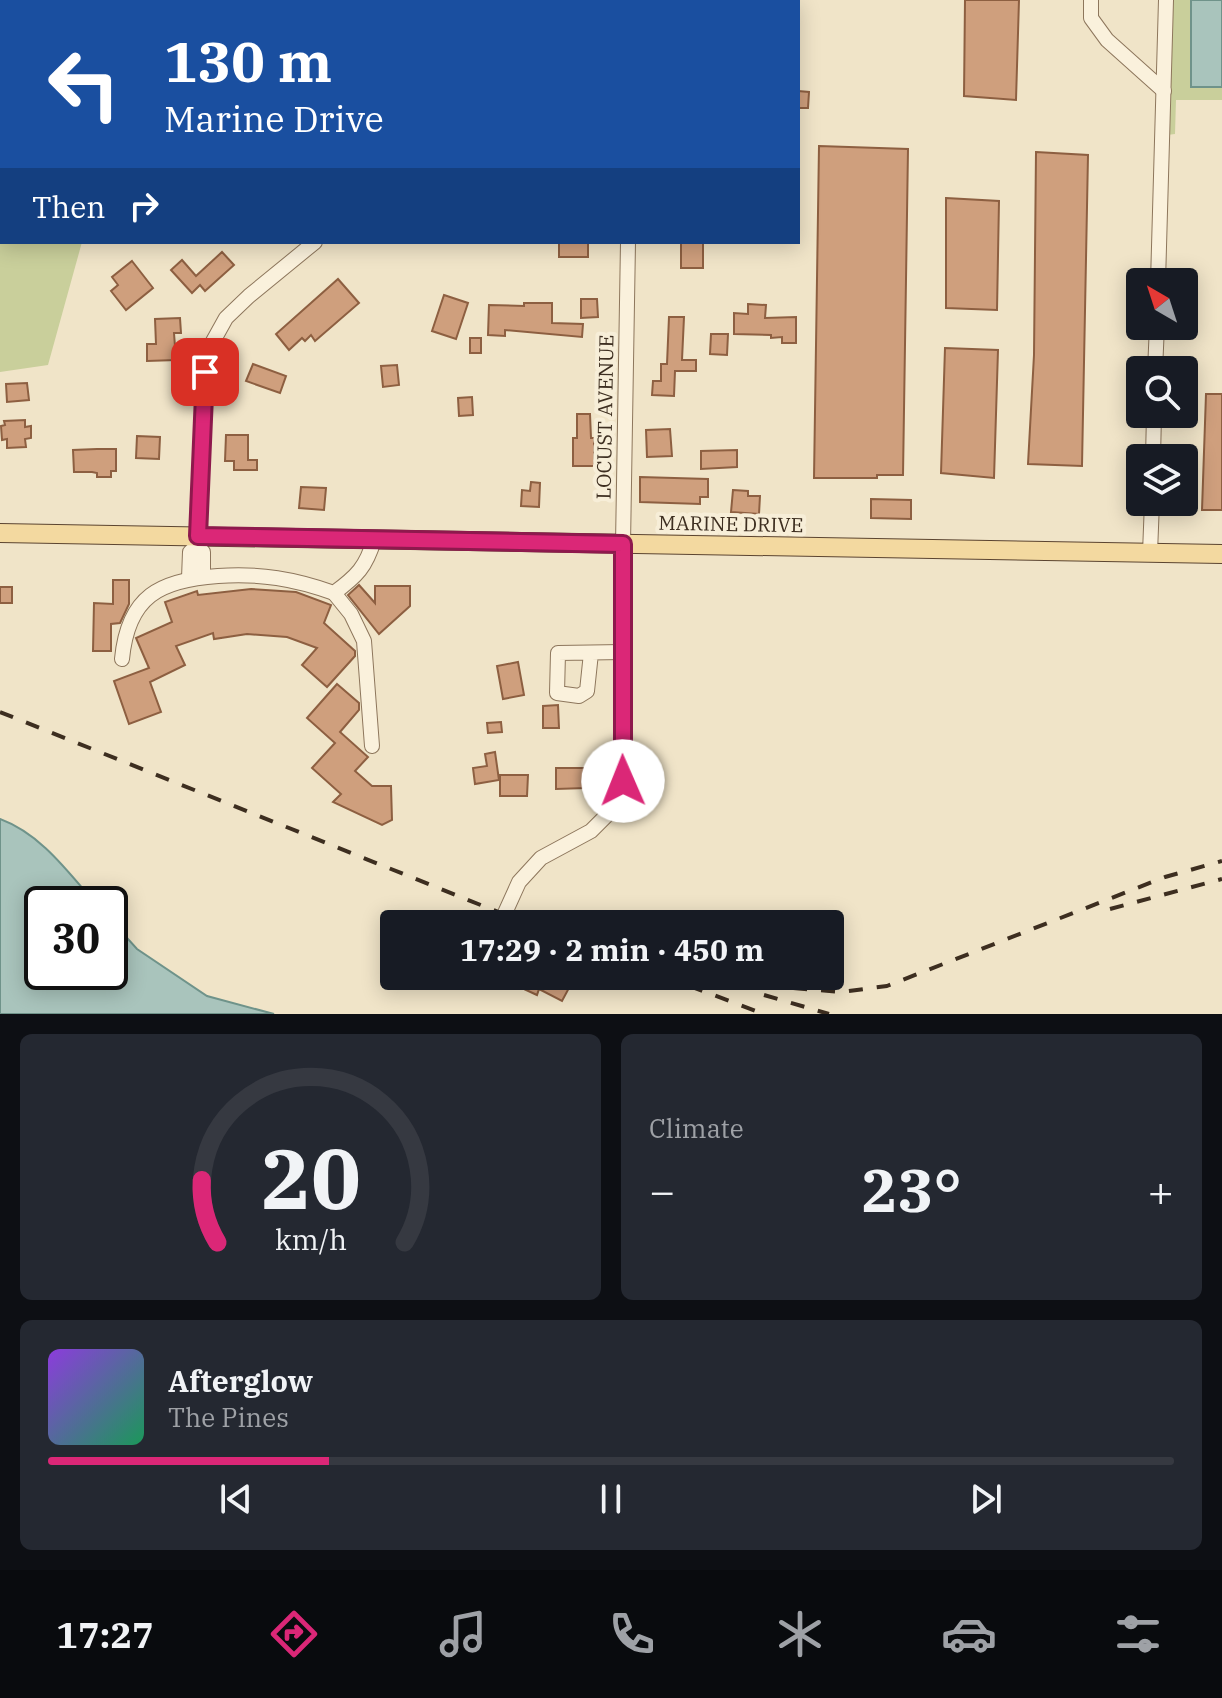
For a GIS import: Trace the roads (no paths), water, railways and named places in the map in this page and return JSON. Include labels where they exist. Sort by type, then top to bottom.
[{"type":"main road","name":"MARINE DRIVE","points":[[0,533],[198,541],[374,540],[1222,554]]},
{"type":"street","points":[[1091,0],[1091,18],[1107,40],[1164,91]]},
{"type":"street","points":[[1158,268],[1166,0]]},
{"type":"street","points":[[196,577],[190,552],[198,541],[205,372],[211,345],[226,318],[313,244]]},
{"type":"street","name":"LOCUST AVENUE","points":[[506,910],[519,882],[541,858],[591,831],[613,809],[623,781],[628,244]]},
{"type":"street","points":[[1150,553],[1151,516]]},
{"type":"street","points":[[334,593],[366,564],[374,540]]},
{"type":"street","points":[[122,659],[129,627],[147,599],[161,587],[196,577],[239,575],[299,581],[334,593],[351,614],[364,641],[372,746]]},
{"type":"street","points":[[591,653],[623,652]]},
{"type":"water","points":[[1191,0],[1222,0],[1222,87],[1191,87]]},
{"type":"water","points":[[0,819],[41,844],[80,886],[24,886],[24,990],[128,990],[128,939],[137,949],[207,996],[274,1014],[0,1014]]},
{"type":"railway","points":[[0,712],[493,910]]},
{"type":"railway","points":[[817,990],[841,992],[887,986],[1165,877],[1222,861]]},
{"type":"railway","points":[[1110,909],[1222,879]]},
{"type":"railway","points":[[700,990],[764,1014]]},
{"type":"railway","points":[[764,995],[829,1014]]}]
